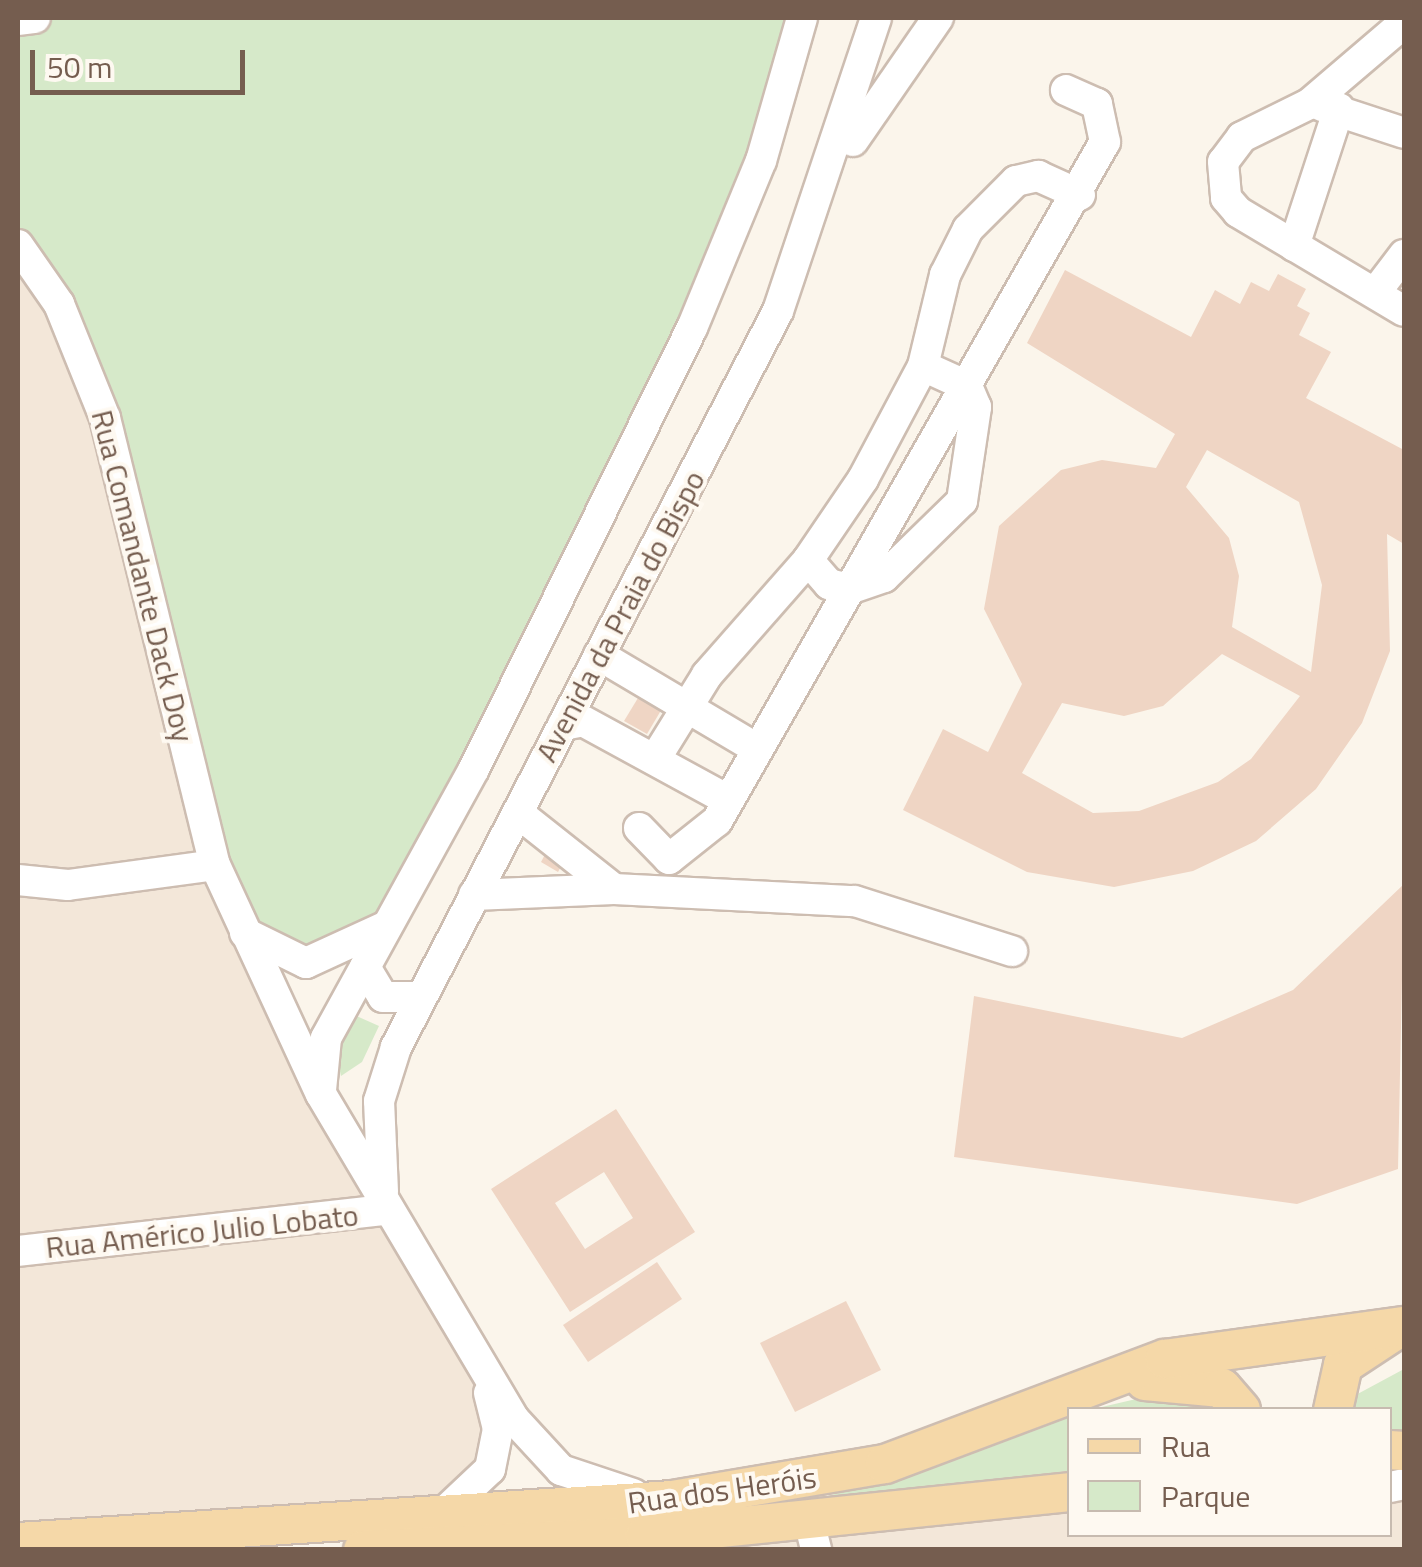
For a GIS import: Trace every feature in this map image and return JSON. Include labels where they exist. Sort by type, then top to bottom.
[{"type":"main road","name":"Rua dos Heróis","points":[[364,1550],[885,1464],[1165,1359],[1404,1327]]},
{"type":"main road","points":[[1334,1407],[1343,1365],[1404,1327]]},
{"type":"main road","points":[[1080,1391],[1191,1379],[1222,1388],[1238,1407]]},
{"type":"main road","name":"Rua dos Heróis","points":[[18,1542],[812,1535],[1067,1492]]},
{"type":"street","points":[[18,20],[35,18]]},
{"type":"street","name":"Avenida da Praia do Bispo","points":[[321,1094],[326,1038],[390,924],[692,328],[761,161],[802,18]]},
{"type":"street","name":"Avenida da Praia do Bispo","points":[[386,1210],[378,1100],[419,997],[778,312],[828,182],[876,18]]},
{"type":"street","points":[[828,182],[938,18]]},
{"type":"street","points":[[1404,22],[1324,106],[1242,137],[1224,162],[1226,198],[1294,246],[1404,312]]},
{"type":"street","points":[[638,828],[654,853],[669,859],[701,842],[1080,194],[1107,128],[1088,95],[1066,90]]},
{"type":"street","points":[[1324,106],[1404,133]]},
{"type":"street","points":[[1294,246],[1324,106]]},
{"type":"street","points":[[655,759],[684,710],[808,560],[923,366],[945,274],[994,196],[1038,176],[1080,194]]},
{"type":"street","name":"Rua Comandante Dack Doy","points":[[18,245],[60,304],[105,418],[215,865],[242,931],[321,1094],[485,1376],[561,1470],[602,1488],[672,1500]]},
{"type":"street","points":[[1375,293],[1404,255]]},
{"type":"street","points":[[923,366],[967,386]]},
{"type":"street","points":[[808,560],[829,584],[849,589],[920,552],[962,501],[978,437],[967,386]]},
{"type":"street","points":[[599,655],[684,710],[757,750]]},
{"type":"street","points":[[562,724],[583,720],[728,800]]},
{"type":"street","points":[[518,813],[614,889]]},
{"type":"street","points":[[18,880],[68,885],[215,865]]},
{"type":"street","points":[[474,895],[614,889],[855,901],[1012,951]]},
{"type":"street","points":[[242,931],[306,963],[390,924]]},
{"type":"street","points":[[365,968],[382,996],[419,997]]},
{"type":"street","name":"Rua Américo Julio Lobato","points":[[18,1251],[386,1210]]},
{"type":"street","name":"Rua Comandante Dack Doy","points":[[431,1538],[490,1469],[498,1429],[485,1376]]},
{"type":"shaded area","points":[[18,245],[59,304],[215,865],[485,1376],[497,1442],[473,1492],[18,1524]]},
{"type":"shaded area","points":[[1404,1454],[1404,1549],[293,1550],[809,1521],[1067,1491],[1067,1537],[1392,1537],[1392,1455]]},
{"type":"green space","points":[[18,18],[802,18],[761,161],[390,924],[331,957],[243,931],[131,506],[18,245]]},
{"type":"green space","points":[[352,1014],[379,1026],[362,1062],[341,1076],[335,1050]]},
{"type":"green space","points":[[1404,1369],[1404,1431],[1392,1432],[1392,1407],[1354,1407],[1352,1397]]},
{"type":"green space","points":[[1149,1396],[1205,1398],[1216,1407],[1102,1407]]},
{"type":"green space","points":[[1067,1417],[1067,1471],[705,1513],[820,1498],[930,1469]]},
{"type":"building","points":[[1065,270],[1191,337],[1215,290],[1240,304],[1251,282],[1269,291],[1278,274],[1306,289],[1297,306],[1310,313],[1299,335],[1331,352],[1306,398],[1404,450],[1404,544],[1387,534],[1390,651],[1362,723],[1316,789],[1256,841],[1193,871],[1114,887],[1027,872],[903,810],[943,729],[988,752],[1022,684],[984,609],[999,526],[1061,470],[1102,460],[1156,468],[1175,434],[1027,343]],"holes":[[[1207,450],[1299,502],[1322,585],[1311,672],[1232,627],[1239,576],[1229,538],[1186,487]],[[1222,654],[1300,696],[1251,759],[1218,782],[1139,811],[1093,813],[1022,773],[1062,703],[1124,716],[1163,706]]]},
{"type":"building","points":[[641,693],[663,707],[647,734],[624,721]]},
{"type":"building","points":[[549,847],[566,857],[558,872],[541,862]]},
{"type":"building","points":[[1404,884],[1398,1169],[1297,1204],[954,1157],[974,996],[1182,1038],[1293,990]]},
{"type":"building","points":[[616,1109],[695,1232],[570,1312],[491,1189]],"holes":[[[604,1172],[633,1218],[585,1249],[555,1203]]]},
{"type":"building","points":[[657,1262],[682,1299],[588,1362],[563,1325]]},
{"type":"building","points":[[846,1301],[881,1370],[795,1412],[760,1343]]}]
